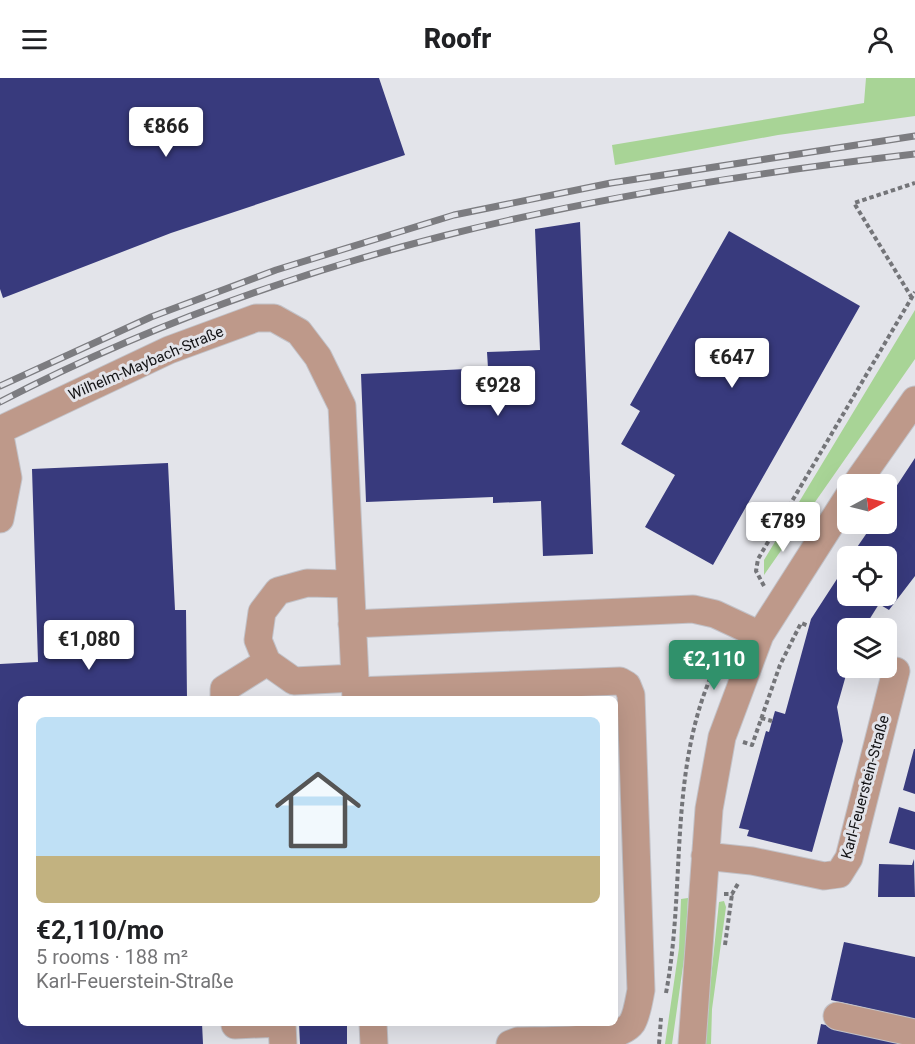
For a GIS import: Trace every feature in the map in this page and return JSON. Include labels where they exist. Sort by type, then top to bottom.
[{"type":"street","name":"Wilhelm-Maybach-Straße","points":[[0,430],[169,350],[256,318],[274,318],[298,332],[318,357],[342,406],[356,690]]},
{"type":"street","points":[[863,474],[915,400]]},
{"type":"street","points":[[0,436],[8,478],[0,519]]},
{"type":"street","points":[[692,1044],[705,856],[712,786],[722,737],[760,635],[837,514]]},
{"type":"street","points":[[349,584],[307,583],[278,591],[262,612],[258,640],[267,663],[294,681],[356,690],[620,681],[627,685],[631,695],[641,990],[633,1023],[620,1034],[603,1038],[518,1041],[510,1044]]},
{"type":"street","points":[[352,624],[693,609],[715,614],[760,635]]},
{"type":"street","points":[[224,696],[224,688],[267,663]]},
{"type":"street","name":"Karl-Feuerstein-Straße","points":[[705,856],[752,861],[824,876],[839,873],[849,858],[894,678]]},
{"type":"street","points":[[837,1016],[915,1033]]},
{"type":"street","points":[[234,1031],[264,1026]]},
{"type":"street","points":[[282,1026],[283,1044]]},
{"type":"street","points":[[373,1026],[374,1044]]},
{"type":"path","points":[[912,298],[854,203],[915,183]]},
{"type":"path","points":[[764,586],[756,571],[758,559],[915,292]]},
{"type":"path","points":[[755,737],[780,665],[801,623],[809,626]]},
{"type":"path","points":[[762,718],[772,721]]},
{"type":"path","points":[[664,1005],[672,961],[675,891]]},
{"type":"path","points":[[659,1044],[662,1016]]},
{"type":"green space","points":[[866,78],[915,78],[915,116],[778,135],[615,165],[612,145],[864,103]]},
{"type":"green space","points":[[915,310],[915,359],[764,575],[764,560]]},
{"type":"green space","points":[[688,898],[685,952],[672,1044],[665,1044],[679,948],[681,899]]},
{"type":"green space","points":[[724,901],[726,907],[712,1009],[711,1044],[704,1044],[719,902]]},
{"type":"building","points":[[0,78],[379,78],[405,155],[171,233],[3,298],[0,289]]},
{"type":"building","points":[[580,222],[593,554],[543,556],[541,501],[493,503],[493,497],[366,502],[361,374],[488,368],[487,352],[540,350],[535,229]]},
{"type":"building","points":[[729,231],[860,306],[713,565],[645,527],[675,475],[621,444],[640,411],[630,405]]},
{"type":"building","points":[[915,458],[915,576],[897,600],[897,546],[858,546],[866,534],[897,534],[897,485]]},
{"type":"building","points":[[168,463],[175,610],[186,610],[187,696],[18,696],[18,1026],[202,1026],[203,1044],[0,1044],[0,664],[38,662],[32,469]]},
{"type":"building","points":[[837,579],[837,606],[878,606],[870,618],[837,618],[837,678],[845,678],[837,707],[843,741],[812,852],[747,836],[749,830],[739,828],[766,731],[769,732],[775,711],[785,714],[811,619]]},
{"type":"building","points":[[596,693],[596,696],[542,696]]},
{"type":"building","points":[[915,749],[915,794],[903,790]]},
{"type":"building","points":[[899,807],[915,812],[915,850],[889,843]]},
{"type":"building","points":[[914,859],[915,897],[878,897],[879,864],[912,865]]},
{"type":"building","points":[[844,942],[915,957],[915,1019],[831,1000]]},
{"type":"building","points":[[821,1024],[911,1043],[911,1044],[817,1044]]},
{"type":"building","points":[[299,1026],[347,1026],[347,1044],[300,1044]]},
{"type":"railway","points":[[0,386],[151,317],[276,270],[454,215],[611,183],[915,136]]},
{"type":"railway","points":[[0,402],[109,350],[220,305],[332,267],[446,235],[561,209],[677,187],[915,154]]}]
